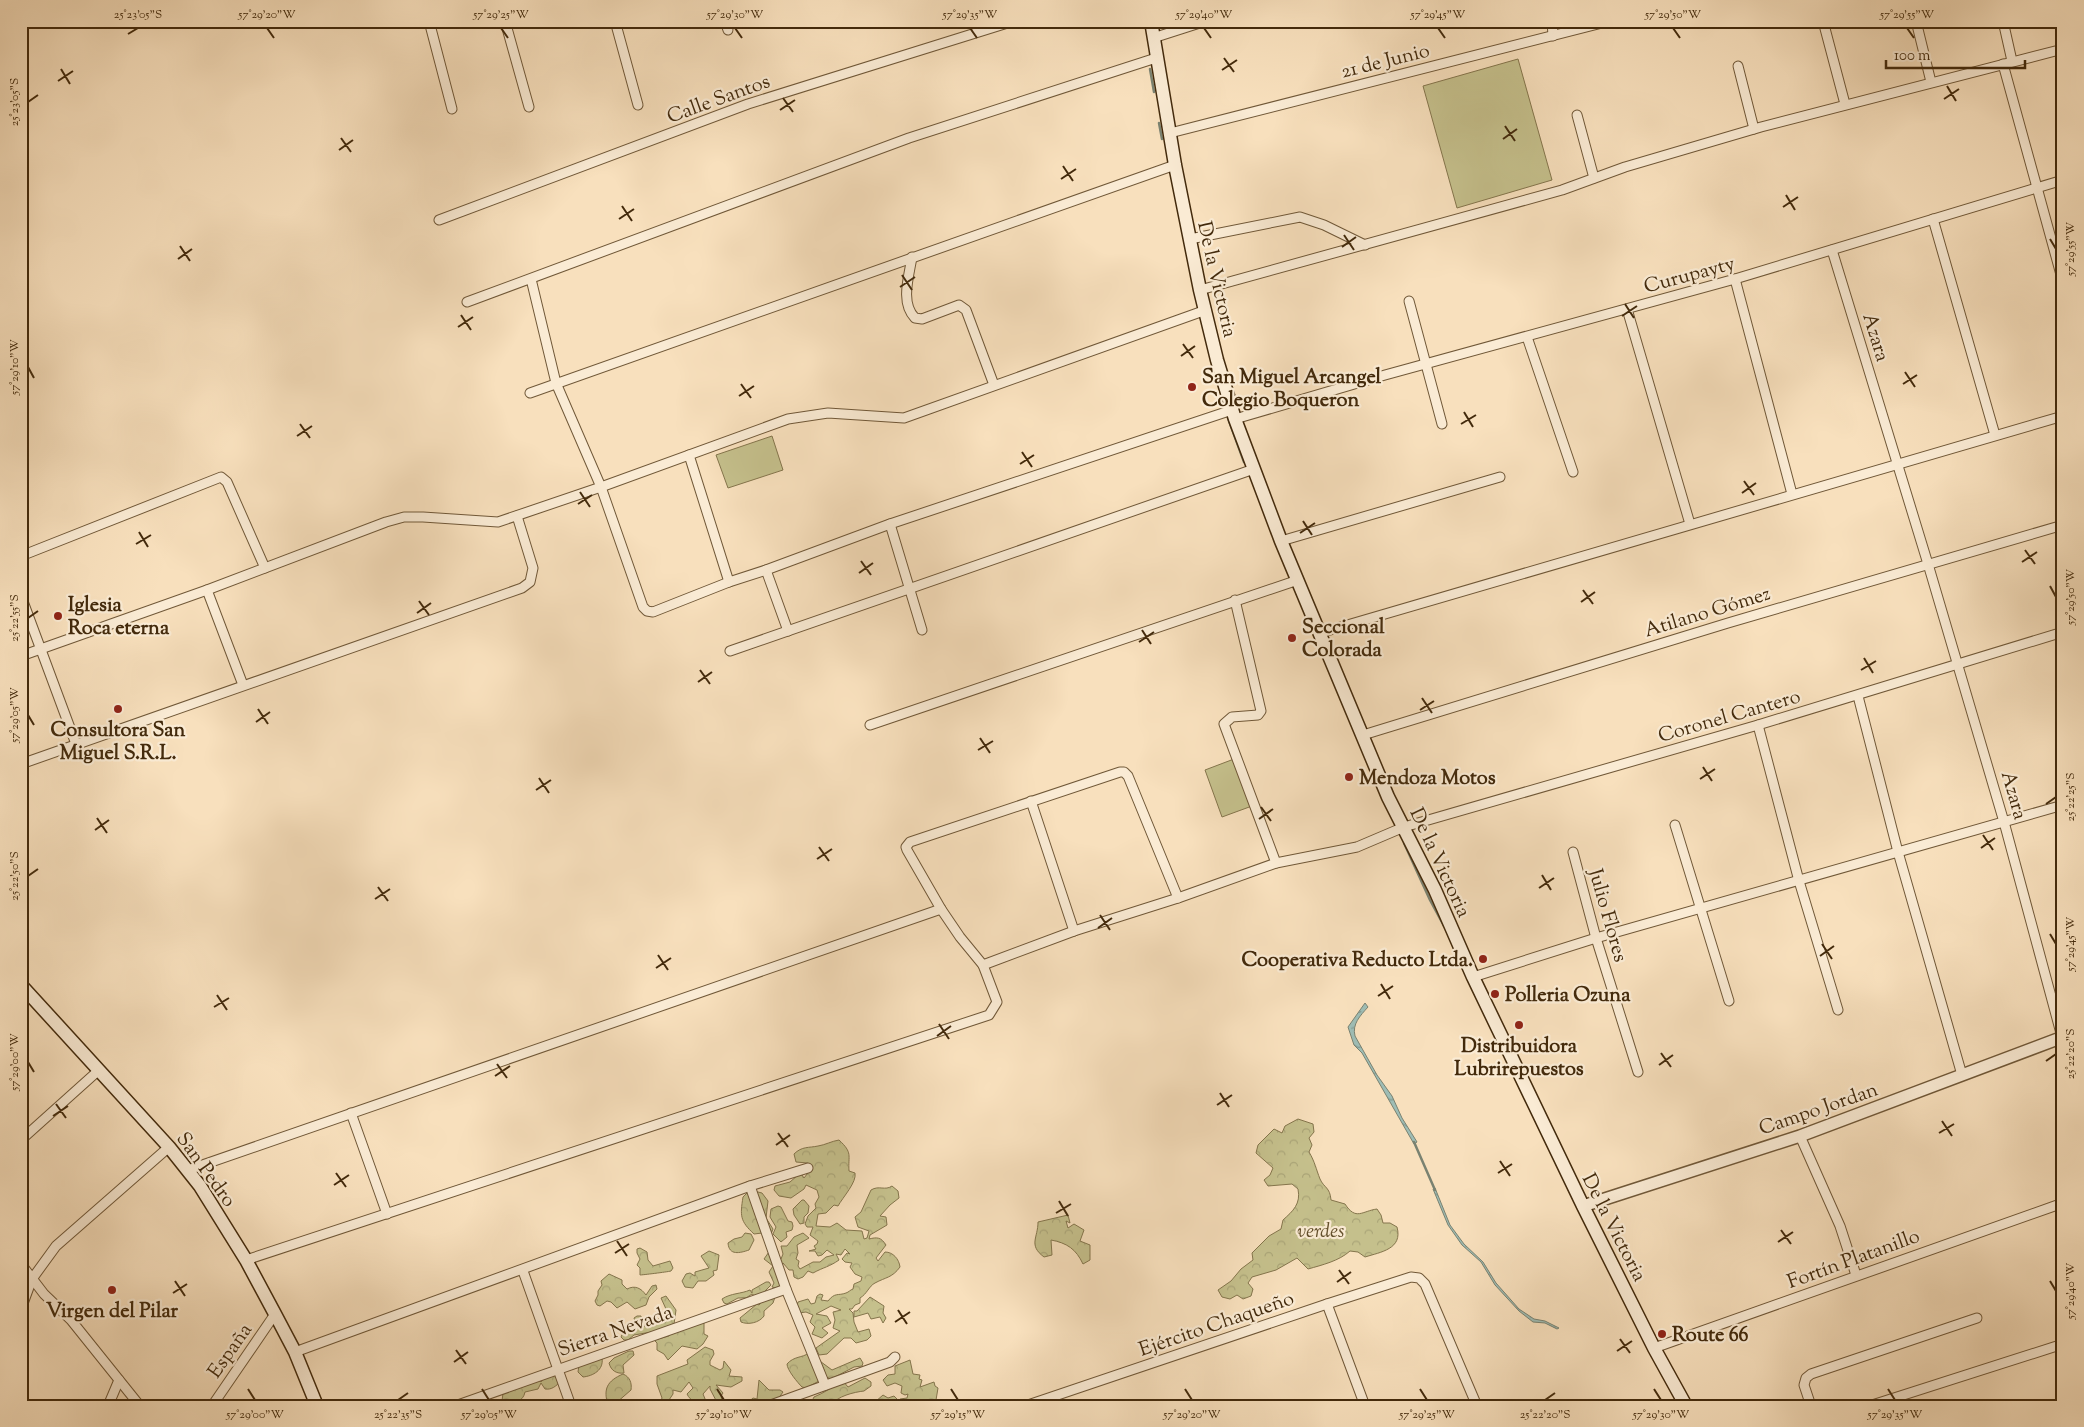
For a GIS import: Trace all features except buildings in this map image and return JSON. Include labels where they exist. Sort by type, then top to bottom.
[{"type":"main road","name":"De la Victoria","points":[[1151,21],[1174,165],[1200,290],[1217,360],[1234,414],[1281,540],[1388,797],[1435,890],[1473,977],[1583,1206],[1654,1348],[1686,1406]]},
{"type":"main road","name":"San Pedro","points":[[23,992],[99,1070],[169,1147],[200,1186],[246,1260],[296,1352],[317,1406]]},
{"type":"street","points":[[429,21],[452,109]]},
{"type":"street","points":[[505,21],[529,107]]},
{"type":"street","points":[[615,21],[638,104]]},
{"type":"street","name":"Calle Santos","points":[[439,220],[748,104],[1014,21]]},
{"type":"street","points":[[1153,38],[1206,21]]},
{"type":"street","points":[[1552,21],[1554,36]]},
{"type":"street","name":"21 de Junio","points":[[1170,133],[1610,21]]},
{"type":"street","points":[[1823,21],[1846,104]]},
{"type":"street","points":[[1916,21],[1931,82]]},
{"type":"street","points":[[2003,21],[2008,63],[2037,188],[2063,282]]},
{"type":"street","points":[[1200,290],[1562,190],[1625,167],[1754,129],[2063,48]]},
{"type":"street","points":[[467,302],[909,138],[1156,58]]},
{"type":"street","points":[[1738,66],[1754,129]]},
{"type":"street","points":[[1577,115],[1594,178]]},
{"type":"street","points":[[530,393],[1174,165]]},
{"type":"street","name":"Curupayty","points":[[601,487],[643,606],[647,611],[653,612],[729,582],[890,524],[1234,414],[1735,279],[2063,180]]},
{"type":"street","points":[[1190,239],[1296,217],[1324,225],[1365,245]]},
{"type":"street","points":[[1934,220],[1996,435]]},
{"type":"street","name":"Azara","points":[[1832,250],[1958,663],[2004,822],[2062,1037]]},
{"type":"street","points":[[912,257],[906,299],[911,314],[915,318],[922,319],[959,305],[962,306],[966,310],[994,386]]},
{"type":"street","points":[[531,278],[556,383],[601,487]]},
{"type":"street","points":[[1735,279],[1792,494]]},
{"type":"street","points":[[1409,301],[1442,424]]},
{"type":"street","points":[[1626,309],[1690,524]]},
{"type":"street","points":[[21,656],[208,590],[386,522],[404,517],[424,517],[498,522],[601,487],[788,418],[828,413],[904,418],[1206,310]]},
{"type":"street","points":[[1527,336],[1572,472]]},
{"type":"street","points":[[1320,633],[2063,416]]},
{"type":"street","points":[[689,454],[729,582]]},
{"type":"street","points":[[730,652],[1254,469]]},
{"type":"street","points":[[21,556],[221,477],[227,482],[265,568]]},
{"type":"street","points":[[1281,540],[1500,477]]},
{"type":"street","points":[[21,764],[522,588],[530,582],[533,568],[517,516]]},
{"type":"street","points":[[890,524],[922,630]]},
{"type":"street","name":"Atilano Gómez","points":[[1363,735],[2063,525]]},
{"type":"street","points":[[766,570],[788,631]]},
{"type":"street","points":[[870,725],[1298,580]]},
{"type":"street","points":[[208,590],[243,685]]},
{"type":"street","points":[[21,596],[76,744]]},
{"type":"street","points":[[1235,600],[1261,711],[1258,714],[1232,717],[1224,724],[1276,863]]},
{"type":"street","name":"Coronel Cantero","points":[[983,965],[1074,931],[1178,898],[1276,863],[1356,847],[1404,827],[1758,726],[2063,632]]},
{"type":"street","points":[[1858,696],[1898,852],[1962,1075]]},
{"type":"street","points":[[1758,726],[1799,880],[1838,1010]]},
{"type":"street","points":[[246,1260],[989,1014],[997,1002],[983,965],[941,909],[907,850],[910,842],[1030,800],[1124,772],[1132,785],[1178,898]]},
{"type":"street","points":[[1030,800],[1074,931]]},
{"type":"street","points":[[1473,977],[1596,938],[1700,910],[2063,805]]},
{"type":"street","points":[[1675,825],[1729,1001]]},
{"type":"street","name":"Julio Flores","points":[[1573,852],[1596,938],[1638,1072]]},
{"type":"street","points":[[188,1170],[941,909]]},
{"type":"street","name":"Campo Jordan","points":[[1583,1206],[1800,1136],[2062,1037]]},
{"type":"street","points":[[21,1140],[99,1070]]},
{"type":"street","points":[[351,1113],[387,1214]]},
{"type":"street","points":[[1800,1136],[1840,1226],[1856,1275]]},
{"type":"street","points":[[21,1309],[32,1279],[56,1246],[169,1147]]},
{"type":"street","points":[[296,1352],[750,1186],[808,1168]]},
{"type":"street","points":[[750,1186],[786,1289],[825,1385]]},
{"type":"street","name":"Fortín Platanillo","points":[[1654,1348],[2063,1203]]},
{"type":"street","points":[[21,1264],[32,1279],[71,1320],[140,1406]]},
{"type":"street","points":[[523,1270],[571,1406]]},
{"type":"street","name":"Ejército Chaqueño","points":[[1029,1405],[1411,1277],[1419,1278],[1425,1284],[1477,1406]]},
{"type":"street","name":"Sierra Nevada","points":[[455,1406],[786,1289]]},
{"type":"street","points":[[1326,1304],[1362,1405]]},
{"type":"street","name":"España","points":[[212,1406],[275,1314]]},
{"type":"street","points":[[1811,1406],[1804,1385],[1806,1378],[1810,1374],[1977,1318]]},
{"type":"street","points":[[1874,1405],[2063,1344]]},
{"type":"street","points":[[768,1406],[890,1362],[895,1357]]},
{"type":"street","points":[[108,1406],[119,1380]]},
{"type":"green space","points":[[1518,59],[1552,180],[1457,208],[1423,86]]},
{"type":"green space","points":[[772,436],[783,470],[728,488],[716,455]]},
{"type":"green space","points":[[1234,759],[1252,806],[1222,817],[1205,770]]},
{"type":"green space","name":"verdes","points":[[1298,1119],[1313,1124],[1314,1132],[1309,1138],[1312,1145],[1309,1152],[1320,1179],[1329,1192],[1331,1200],[1345,1204],[1356,1214],[1377,1209],[1383,1223],[1390,1223],[1397,1227],[1397,1240],[1394,1245],[1378,1253],[1365,1257],[1358,1252],[1350,1251],[1336,1260],[1308,1269],[1297,1258],[1276,1270],[1252,1277],[1248,1283],[1253,1289],[1251,1296],[1243,1299],[1237,1295],[1230,1299],[1222,1297],[1218,1290],[1231,1281],[1241,1269],[1253,1260],[1252,1253],[1269,1236],[1281,1229],[1283,1220],[1297,1203],[1298,1189],[1292,1184],[1268,1186],[1264,1180],[1270,1175],[1273,1168],[1256,1153],[1258,1145],[1274,1129],[1282,1133],[1285,1126]]},
{"type":"green space","points":[[839,1140],[848,1151],[849,1171],[855,1173],[854,1181],[838,1206],[834,1205],[826,1213],[818,1214],[816,1226],[830,1227],[837,1223],[846,1230],[862,1231],[864,1239],[867,1238],[869,1231],[858,1227],[855,1217],[861,1212],[871,1190],[892,1186],[898,1191],[899,1198],[880,1216],[886,1217],[887,1225],[870,1235],[869,1239],[879,1238],[886,1245],[876,1258],[878,1261],[885,1252],[888,1252],[895,1256],[900,1267],[891,1275],[873,1284],[860,1298],[860,1303],[849,1309],[853,1313],[858,1332],[869,1329],[871,1336],[867,1340],[856,1343],[851,1338],[844,1338],[827,1354],[819,1355],[816,1348],[840,1331],[833,1328],[835,1320],[833,1312],[841,1310],[831,1306],[816,1314],[827,1316],[831,1323],[822,1328],[828,1333],[822,1338],[812,1334],[815,1327],[810,1322],[813,1315],[806,1312],[799,1313],[798,1302],[808,1299],[811,1304],[815,1303],[817,1296],[820,1294],[823,1295],[821,1300],[828,1301],[835,1295],[846,1293],[853,1289],[854,1284],[861,1281],[862,1277],[855,1274],[850,1267],[852,1263],[845,1262],[842,1259],[847,1253],[850,1254],[845,1249],[841,1255],[836,1254],[839,1260],[813,1273],[808,1271],[803,1277],[798,1279],[794,1277],[793,1270],[789,1270],[783,1263],[785,1285],[776,1288],[772,1287],[774,1283],[769,1272],[773,1266],[764,1259],[771,1249],[775,1248],[778,1251],[777,1259],[781,1259],[783,1254],[781,1246],[787,1246],[794,1237],[803,1233],[809,1238],[797,1245],[798,1253],[796,1259],[799,1261],[798,1266],[800,1269],[813,1262],[820,1262],[826,1257],[834,1255],[827,1250],[818,1256],[815,1251],[809,1251],[816,1249],[814,1246],[818,1241],[810,1235],[813,1227],[807,1227],[805,1224],[808,1216],[816,1208],[815,1204],[819,1197],[817,1190],[806,1185],[804,1189],[791,1198],[779,1196],[774,1190],[775,1186],[790,1182],[798,1175],[802,1175],[804,1178],[811,1169],[808,1163],[796,1162],[794,1154],[797,1151]]},
{"type":"green space","points":[[754,1191],[762,1193],[768,1201],[766,1218],[773,1229],[771,1234],[754,1234],[742,1218],[743,1197],[747,1193]]},
{"type":"green space","points":[[802,1200],[809,1206],[808,1213],[804,1217],[804,1223],[800,1224],[794,1215],[793,1209]]},
{"type":"green space","points":[[778,1206],[781,1207],[788,1221],[792,1222],[793,1226],[792,1230],[786,1232],[787,1237],[781,1242],[773,1234],[776,1227],[770,1217],[771,1209]]},
{"type":"green space","points":[[1068,1215],[1070,1223],[1066,1221],[1068,1228],[1074,1224],[1084,1230],[1080,1241],[1090,1245],[1090,1260],[1083,1264],[1074,1251],[1062,1243],[1051,1240],[1052,1255],[1044,1257],[1036,1249],[1035,1241],[1038,1222]]},
{"type":"green space","points":[[745,1233],[751,1234],[754,1240],[749,1250],[739,1253],[730,1250],[728,1243],[742,1237]]},
{"type":"green space","points":[[640,1248],[647,1252],[648,1260],[653,1266],[670,1261],[673,1268],[671,1271],[640,1275],[640,1268],[637,1265],[640,1259],[637,1249]]},
{"type":"green space","points":[[709,1251],[719,1255],[717,1270],[713,1271],[714,1275],[706,1281],[698,1281],[693,1288],[685,1287],[682,1281],[686,1274],[690,1273],[695,1276],[695,1272],[709,1268],[701,1256]]},
{"type":"green space","points":[[609,1274],[622,1280],[622,1284],[627,1289],[638,1288],[646,1295],[652,1286],[656,1285],[657,1289],[649,1297],[646,1305],[635,1309],[627,1302],[617,1308],[607,1301],[600,1306],[597,1305],[595,1301],[602,1285],[601,1281]]},
{"type":"green space","points":[[769,1282],[771,1285],[763,1293],[755,1296],[752,1294],[746,1298],[738,1298],[727,1304],[722,1299],[750,1290],[752,1293],[752,1290]]},
{"type":"green space","points":[[666,1296],[676,1310],[674,1324],[657,1331],[634,1335],[628,1340],[624,1340],[621,1337],[626,1326],[629,1328],[636,1325],[634,1318],[637,1316],[641,1316],[645,1327],[656,1325],[659,1318],[665,1322],[668,1320],[661,1298]]},
{"type":"green space","points":[[775,1297],[773,1303],[764,1311],[764,1316],[759,1320],[750,1323],[741,1322],[740,1318],[757,1304],[759,1305],[764,1299]]},
{"type":"green space","points":[[870,1297],[884,1306],[883,1313],[886,1318],[883,1323],[880,1317],[871,1319],[868,1313],[854,1317],[854,1311],[857,1311]]},
{"type":"green space","points":[[700,1322],[704,1323],[704,1334],[708,1336],[697,1349],[682,1346],[668,1360],[664,1354],[657,1350],[657,1343],[654,1340],[669,1336],[670,1332]]},
{"type":"green space","points":[[705,1347],[713,1350],[714,1354],[710,1365],[720,1370],[723,1368],[724,1361],[731,1370],[729,1376],[742,1377],[742,1381],[731,1387],[716,1385],[723,1393],[721,1396],[722,1400],[733,1403],[734,1406],[719,1406],[710,1386],[703,1394],[708,1406],[696,1403],[687,1394],[693,1388],[689,1382],[681,1392],[673,1390],[673,1394],[665,1406],[659,1406],[662,1398],[657,1384],[657,1376],[688,1364],[687,1360]]},
{"type":"green space","points":[[633,1351],[634,1355],[623,1365],[624,1373],[613,1370],[609,1363],[614,1358]]},
{"type":"green space","points":[[809,1353],[832,1370],[860,1358],[863,1363],[862,1366],[854,1367],[831,1379],[826,1377],[823,1367],[819,1381],[806,1388],[802,1387],[795,1380],[787,1364]]},
{"type":"green space","points":[[602,1358],[600,1369],[594,1374],[583,1377],[578,1372],[579,1365]]},
{"type":"green space","points":[[910,1360],[913,1374],[920,1375],[919,1379],[922,1380],[920,1387],[934,1382],[938,1388],[933,1406],[905,1406],[902,1403],[903,1406],[875,1406],[875,1402],[883,1395],[888,1398],[894,1396],[901,1403],[900,1399],[907,1398],[908,1394],[901,1393],[902,1386],[895,1383],[887,1386],[883,1380],[888,1375],[895,1374],[895,1366]]},
{"type":"green space","points":[[553,1371],[561,1381],[554,1387],[545,1389],[541,1383],[538,1389],[525,1392],[523,1398],[519,1401],[508,1404],[502,1401],[503,1393],[539,1379],[541,1382],[545,1375]]},
{"type":"green space","points":[[623,1374],[630,1380],[631,1390],[616,1403],[608,1405],[606,1390],[613,1380]]},
{"type":"green space","points":[[865,1378],[871,1382],[871,1386],[864,1391],[841,1397],[831,1406],[815,1406],[812,1401],[814,1397],[843,1381],[848,1387]]},
{"type":"green space","points":[[759,1380],[769,1390],[780,1390],[783,1392],[778,1399],[768,1404],[757,1400],[755,1406],[744,1406],[753,1398],[757,1399]]},
{"type":"water","points":[[1365,1003],[1368,1007],[1356,1024],[1355,1036],[1377,1075],[1392,1096],[1402,1118],[1417,1142],[1414,1144],[1362,1053],[1354,1045],[1348,1027]]},
{"type":"water","points":[[1435,1188],[1450,1225],[1464,1244],[1483,1262],[1496,1283],[1519,1309],[1534,1319],[1545,1321],[1559,1328],[1557,1329],[1545,1323],[1533,1322],[1519,1311],[1495,1285],[1481,1262],[1462,1245],[1448,1225],[1433,1189]]},
{"type":"waterway","points":[[1150,69],[1154,92]]},
{"type":"waterway","points":[[1159,123],[1162,139]]},
{"type":"waterway","points":[[1228,418],[1244,462]]},
{"type":"waterway","points":[[1404,843],[1444,926]]},
{"type":"waterway","points":[[1414,1142],[1435,1190]]},
{"type":"place","name":"San Miguel Arcangel Colegio Boqueron","points":[[1192,387]]},
{"type":"place","name":"Iglesia Roca eterna","points":[[58,616]]},
{"type":"place","name":"Seccional Colorada","points":[[1292,638]]},
{"type":"place","name":"Consultora San Miguel S.R.L.","points":[[118,709]]},
{"type":"place","name":"Mendoza Motos","points":[[1349,777]]},
{"type":"place","name":"Cooperativa Reducto Ltda.","points":[[1483,959]]},
{"type":"place","name":"Polleria Ozuna","points":[[1495,994]]},
{"type":"place","name":"Distribuidora Lubrirepuestos","points":[[1519,1025]]},
{"type":"place","name":"Virgen del Pilar","points":[[112,1290]]},
{"type":"place","name":"Route 66","points":[[1662,1334]]}]
